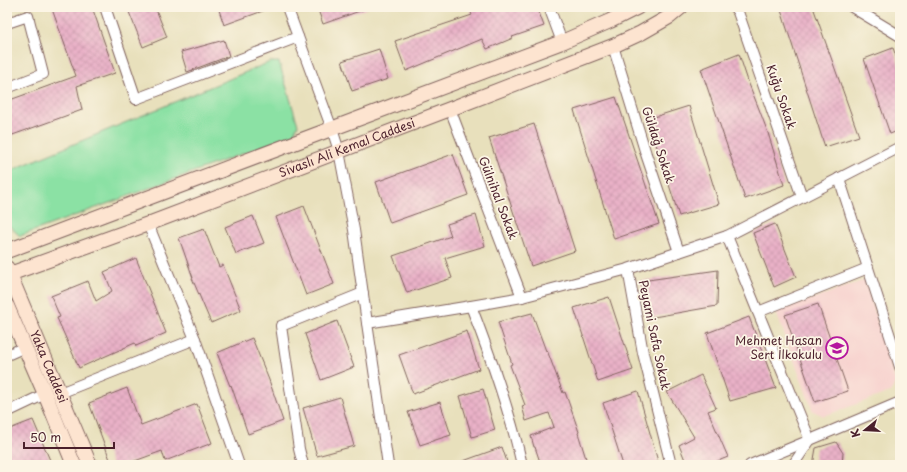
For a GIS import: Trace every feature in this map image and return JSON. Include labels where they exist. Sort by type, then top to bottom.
[{"type":"main road","name":"Sivaslı Ali Kemal Caddesi","points":[[7,251],[562,42],[638,7]]},
{"type":"main road","name":"Sivaslı Ali Kemal Caddesi","points":[[8,272],[148,224],[613,46],[641,33],[681,7]]},
{"type":"main road","name":"Yaka Caddesi","points":[[8,272],[90,465]]},
{"type":"main road","name":"Yaka Caddesi","points":[[7,306],[46,394],[74,465]]},
{"type":"street","points":[[105,7],[136,99],[298,37]]},
{"type":"street","points":[[287,7],[332,129],[338,151],[354,230],[388,465]]},
{"type":"street","points":[[549,7],[562,42]]},
{"type":"street","name":"Kuğu Sokak","points":[[734,7],[738,12],[802,197]]},
{"type":"street","points":[[852,7],[900,36]]},
{"type":"street","points":[[7,23],[28,16],[43,74],[7,88]]},
{"type":"street","name":"Güldağ Sokak","points":[[613,46],[646,154],[679,252]]},
{"type":"street","name":"Gülnihal Sokak","points":[[450,109],[522,296]]},
{"type":"street","name":"Peyami Safa Sokak","points":[[671,465],[643,353],[628,269],[727,236],[900,147]]},
{"type":"street","points":[[839,178],[900,367]]},
{"type":"street","points":[[148,224],[194,339],[239,465]]},
{"type":"street","points":[[727,236],[810,440]]},
{"type":"street","points":[[758,312],[868,268]]},
{"type":"street","points":[[368,322],[471,306],[522,296],[628,269]]},
{"type":"street","points":[[303,465],[299,449],[281,326],[363,293]]},
{"type":"street","points":[[471,306],[491,357],[516,439],[522,465]]},
{"type":"street","points":[[60,392],[194,339]]},
{"type":"street","points":[[7,355],[25,347]]},
{"type":"street","points":[[7,412],[46,394]]},
{"type":"street","points":[[750,465],[900,402]]},
{"type":"street","points":[[793,465],[810,440]]},
{"type":"shaded area","name":"Mehmet Hasan Sert İlkokulu","points":[[865,280],[896,383],[890,392],[824,416],[813,411],[776,312]]},
{"type":"green space","points":[[270,62],[279,62],[298,125],[293,135],[20,236],[7,224],[7,172]]},
{"type":"building","points":[[58,7],[92,7],[115,73],[77,86],[82,110],[7,137],[7,101],[76,76],[52,9]]},
{"type":"building","points":[[127,7],[155,7],[167,37],[143,47]]},
{"type":"building","points":[[218,7],[270,7],[271,8],[224,25]]},
{"type":"building","points":[[317,7],[368,7],[368,8],[323,24]]},
{"type":"building","points":[[478,7],[537,7],[544,26],[512,37],[513,38],[487,49],[482,39],[406,71],[395,41],[472,15],[470,10]]},
{"type":"building","points":[[780,7],[813,7],[859,136],[825,147]]},
{"type":"building","points":[[224,40],[229,56],[187,72],[181,52]]},
{"type":"building","points":[[893,48],[900,67],[900,130],[890,134],[864,59]]},
{"type":"building","points":[[379,49],[388,79],[352,91],[342,61]]},
{"type":"building","points":[[739,54],[768,133],[784,185],[745,199],[701,69]]},
{"type":"building","points":[[616,97],[659,224],[614,239],[574,110]]},
{"type":"building","points":[[689,106],[719,204],[679,216],[648,119]]},
{"type":"building","points":[[534,124],[575,251],[531,266],[489,138]]},
{"type":"building","points":[[453,154],[468,195],[390,223],[376,182]]},
{"type":"building","points":[[304,206],[334,284],[306,295],[276,217]]},
{"type":"building","points":[[476,215],[485,246],[445,258],[452,278],[407,293],[393,256],[451,236],[447,224]]},
{"type":"building","points":[[253,216],[264,243],[236,254],[225,227]]},
{"type":"building","points":[[775,224],[796,277],[774,287],[753,233]]},
{"type":"building","points":[[204,229],[219,267],[223,265],[241,310],[211,323],[192,278],[179,238]]},
{"type":"building","points":[[136,258],[166,333],[136,346],[135,343],[79,368],[57,318],[60,317],[51,296],[88,281],[96,301],[112,291],[104,272]]},
{"type":"building","points":[[718,270],[717,306],[648,318],[641,281]]},
{"type":"building","points":[[609,297],[633,370],[598,382],[574,308]]},
{"type":"building","points":[[818,304],[848,391],[815,402],[785,315]]},
{"type":"building","points":[[532,313],[563,393],[565,392],[579,432],[578,433],[588,465],[541,465],[534,447],[531,436],[554,427],[549,413],[526,421],[522,406],[525,405],[510,365],[512,364],[498,322]]},
{"type":"building","points":[[749,317],[776,388],[730,401],[707,333]]},
{"type":"building","points":[[337,321],[354,367],[321,380],[305,334]]},
{"type":"building","points":[[467,331],[479,369],[413,394],[399,355]]},
{"type":"building","points":[[252,338],[269,380],[283,421],[248,434],[231,385],[230,386],[217,353]]},
{"type":"building","points":[[701,375],[716,408],[708,411],[728,457],[708,465],[687,465],[679,445],[694,437],[667,392]]},
{"type":"building","points":[[127,388],[141,425],[197,404],[212,443],[165,461],[162,451],[124,465],[112,465],[89,403]]},
{"type":"building","points":[[483,389],[495,430],[472,437],[460,396]]},
{"type":"building","points":[[638,391],[659,465],[623,465],[603,403]]},
{"type":"building","points":[[340,397],[354,446],[317,456],[303,408]]},
{"type":"building","points":[[440,402],[451,435],[420,445],[408,412]]},
{"type":"building","points":[[33,420],[52,465],[7,465],[7,430]]},
{"type":"building","points":[[836,442],[843,453],[842,465],[813,465],[816,448]]},
{"type":"building","points":[[502,447],[508,465],[455,465],[455,464]]},
{"type":"place","name":"Mehmet Hasan Sert İlkokulu","points":[[837,348]]}]
